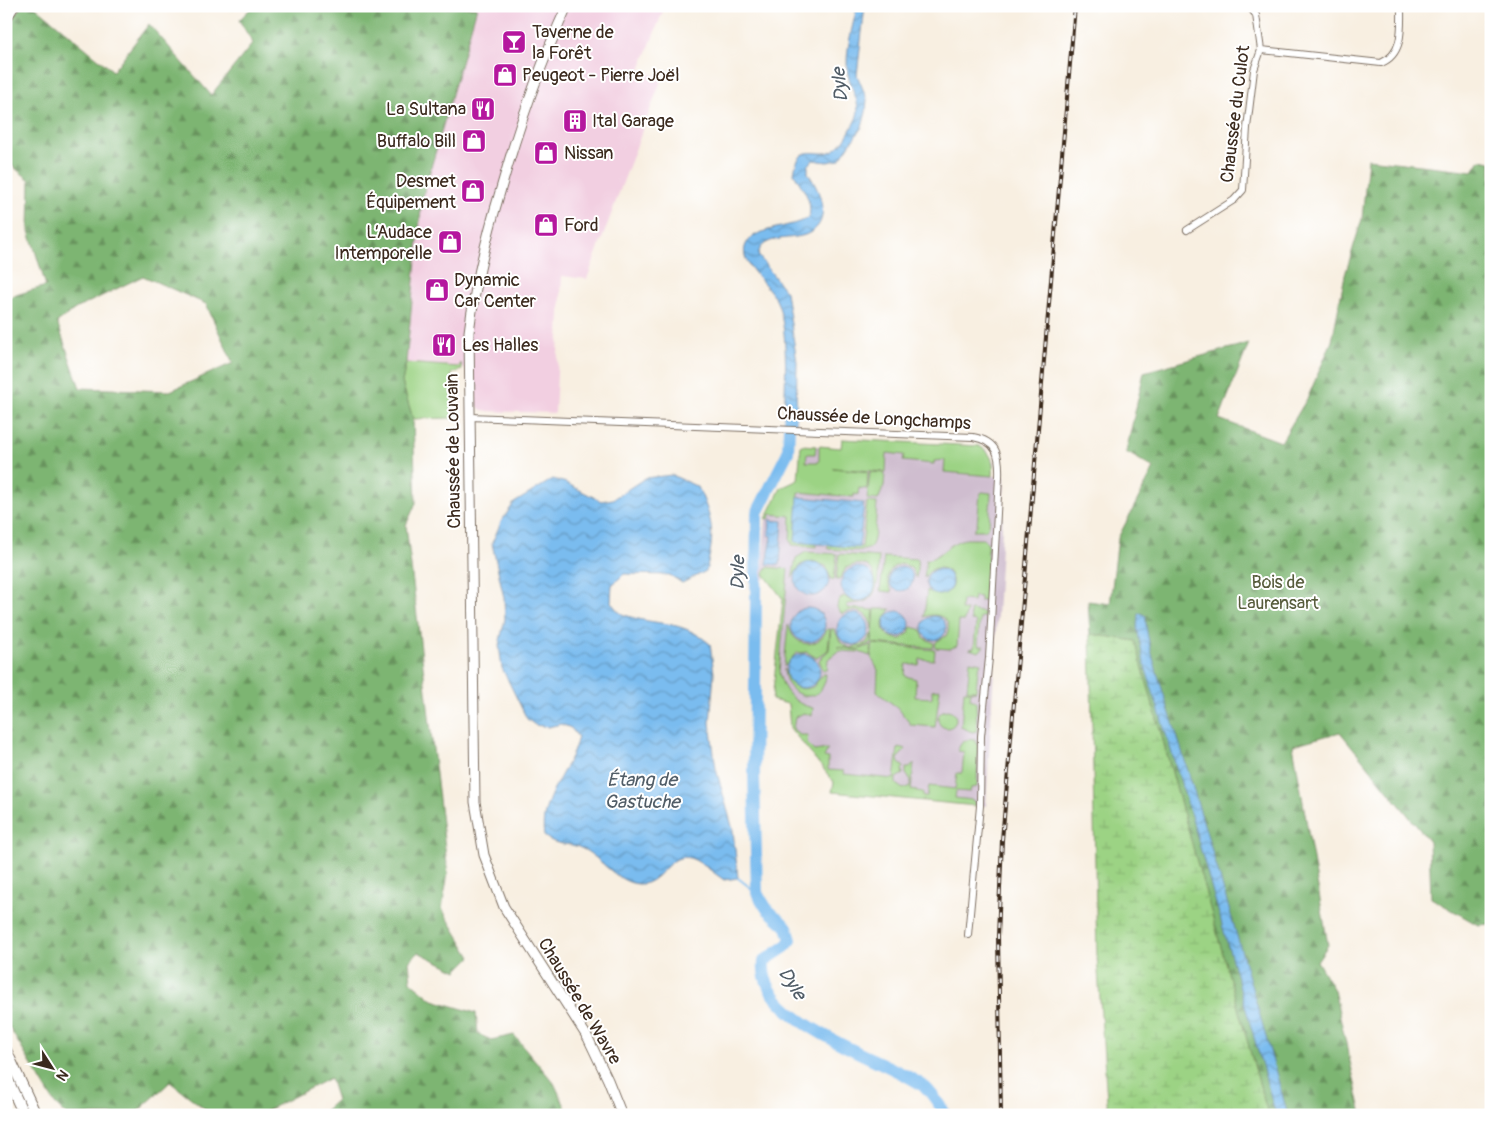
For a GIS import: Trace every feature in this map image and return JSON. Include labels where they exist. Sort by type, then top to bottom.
[{"type":"highway","points":[[6,1050],[36,1115]]},
{"type":"highway","points":[[6,1076],[24,1115]]},
{"type":"main road","name":"Chaussée de Louvain","points":[[504,907],[484,855],[475,802],[469,332],[478,270],[520,119],[566,6]]},
{"type":"main road","name":"Chaussée de Wavre","points":[[504,907],[588,1038],[606,1074],[622,1115]]},
{"type":"street","points":[[6,22],[16,6]]},
{"type":"street","name":"Chaussée du Culot","points":[[1186,230],[1226,205],[1243,190],[1247,128],[1254,70],[1261,50],[1256,16],[1249,6]]},
{"type":"street","points":[[1261,50],[1381,63],[1392,57],[1399,44],[1401,6]]},
{"type":"street","name":"Chaussée de Longchamps","points":[[469,418],[973,437],[990,442],[999,456],[989,658],[981,736],[980,806],[968,935]]},
{"type":"shaded area","points":[[476,6],[665,6],[640,70],[662,78],[587,279],[562,276],[555,413],[483,411],[473,403],[473,371],[460,367],[406,363],[422,199]]},
{"type":"shaded area","points":[[842,439],[979,446],[987,450],[994,462],[993,476],[1005,477],[986,806],[832,792],[834,782],[790,728],[788,704],[772,700],[783,599],[765,575],[764,580],[761,579],[766,519],[781,488],[798,480],[801,445],[841,448]]},
{"type":"green space","points":[[21,6],[35,6],[113,71],[149,24],[211,95],[253,43],[239,20],[253,6],[477,7],[422,199],[406,363],[402,382],[413,419],[416,503],[406,525],[448,873],[442,909],[471,957],[457,971],[418,952],[409,962],[411,982],[433,1000],[476,1013],[478,1034],[491,1040],[514,1035],[554,1083],[569,1115],[320,1115],[337,1100],[330,1078],[258,1115],[213,1115],[170,1082],[134,1115],[66,1115],[55,1104],[6,1022],[6,298],[46,286],[29,231],[30,180],[6,161],[6,30]],"holes":[[[143,276],[206,304],[233,363],[170,391],[80,388],[57,322],[75,309]]]},
{"type":"green space","name":"Bois de Laurensart","points":[[1368,159],[1473,171],[1480,160],[1491,162],[1491,924],[1478,925],[1431,898],[1429,841],[1340,732],[1293,745],[1328,945],[1317,961],[1334,990],[1362,1115],[1268,1115],[1135,641],[1090,634],[1088,601],[1110,604],[1118,538],[1154,468],[1126,452],[1144,372],[1249,343],[1219,419],[1281,442],[1308,397],[1332,341],[1345,275],[1362,219]]},
{"type":"green space","points":[[406,363],[459,367],[461,363],[462,370],[452,373],[452,407],[454,418],[413,419],[402,382]]},
{"type":"green space","points":[[842,439],[979,446],[991,458],[993,476],[944,472],[945,460],[934,461],[934,464],[903,461],[904,455],[887,453],[886,472],[833,468],[868,472],[867,489],[859,488],[858,495],[854,494],[854,497],[799,492],[795,542],[816,544],[816,547],[792,545],[792,542],[790,542],[791,516],[771,514],[770,518],[766,519],[781,488],[798,480],[801,445],[816,446],[815,454],[807,454],[806,462],[819,462],[819,446],[841,448]]},
{"type":"green space","points":[[870,472],[885,473],[884,486],[878,500],[867,499]]},
{"type":"green space","points":[[982,492],[991,493],[989,526],[985,530],[973,530],[977,525],[980,494]]},
{"type":"green space","points":[[867,502],[877,503],[875,532],[870,547],[857,551],[828,549],[828,545],[862,547]]},
{"type":"green space","points":[[963,539],[983,539],[988,543],[987,600],[980,601],[980,597],[974,596],[973,601],[962,600],[961,610],[967,610],[964,621],[959,621],[957,646],[949,649],[935,648],[936,642],[946,636],[948,625],[939,616],[929,615],[924,617],[927,590],[933,594],[944,594],[951,587],[952,583],[948,571],[940,568],[931,570],[924,578],[926,560]]},
{"type":"green space","points":[[806,552],[837,554],[834,580],[831,579],[826,566],[812,561],[800,565],[792,578],[796,558]]},
{"type":"green space","points":[[839,554],[879,557],[877,584],[872,596],[868,599],[872,595],[875,585],[874,575],[869,567],[860,564],[846,568],[839,580],[836,580]]},
{"type":"green space","points":[[884,557],[918,559],[916,578],[910,567],[904,564],[897,565],[891,570],[888,577],[888,584],[892,592],[880,591]]},
{"type":"green space","points":[[767,567],[788,569],[779,673],[781,680],[790,696],[800,703],[813,708],[812,716],[804,713],[795,717],[793,729],[800,735],[808,735],[807,743],[814,751],[828,749],[824,757],[828,758],[828,770],[844,771],[844,774],[894,779],[898,747],[906,749],[898,758],[899,763],[904,767],[902,770],[903,774],[896,778],[896,784],[903,789],[910,786],[911,780],[906,774],[906,768],[910,768],[914,763],[911,790],[923,792],[923,797],[927,797],[929,786],[955,789],[957,773],[962,773],[964,752],[958,751],[959,748],[966,740],[975,740],[978,746],[977,787],[971,788],[970,792],[956,791],[955,798],[973,800],[976,806],[832,792],[834,782],[790,728],[788,704],[772,700],[783,599],[764,574]]},
{"type":"green space","points":[[844,596],[856,603],[862,602],[858,603],[847,604],[847,608],[874,610],[872,629],[869,619],[862,612],[852,611],[842,614],[837,608],[838,601]]},
{"type":"green space","points":[[875,609],[891,609],[883,624],[887,634],[893,638],[901,639],[909,633],[911,627],[920,629],[924,638],[934,643],[933,648],[872,643]]},
{"type":"green space","points":[[970,610],[986,613],[986,617],[980,617],[978,646],[984,646],[979,652],[969,649],[974,648],[976,622],[971,621]]},
{"type":"green space","points":[[788,625],[794,637],[800,642],[809,644],[818,641],[827,629],[830,629],[828,650],[817,658],[807,652],[796,653],[784,667]]},
{"type":"green space","points":[[831,629],[834,629],[841,643],[850,648],[866,643],[872,633],[871,643],[858,649],[837,647],[858,650],[871,645],[870,656],[859,652],[838,651],[828,659],[827,670],[823,670],[819,660],[829,650]]},
{"type":"green space","points":[[1090,634],[1135,641],[1268,1115],[1108,1115],[1097,956]]},
{"type":"green space","points":[[873,644],[935,650],[934,660],[920,659],[919,665],[906,664],[905,676],[916,679],[915,697],[932,698],[932,690],[940,689],[935,727],[911,725],[898,708],[877,692],[878,670],[871,657]]},
{"type":"green space","points":[[970,661],[981,663],[978,670],[976,690],[967,690]]},
{"type":"green space","points":[[784,669],[790,682],[802,689],[813,687],[823,674],[826,674],[824,685],[819,692],[812,696],[797,693],[786,680]]},
{"type":"green space","points":[[964,691],[976,691],[971,692],[970,699],[976,701],[977,731],[972,732],[961,727]]},
{"type":"green space","points":[[947,710],[953,713],[956,719],[953,725],[947,728],[941,725],[938,719],[941,713]]},
{"type":"water","points":[[857,6],[865,6],[857,75],[867,99],[862,127],[839,160],[827,162],[813,160],[808,166],[808,173],[817,189],[822,207],[820,223],[814,230],[805,235],[766,243],[760,248],[758,255],[786,292],[797,362],[796,423],[784,422],[786,362],[781,316],[774,296],[748,264],[745,248],[749,240],[761,232],[802,221],[809,217],[808,199],[794,173],[797,163],[805,153],[822,153],[834,150],[847,136],[856,119],[858,108],[849,80],[847,57]]},
{"type":"water","name":"Étang de Gastuche","points":[[672,475],[698,487],[707,510],[712,538],[706,571],[682,583],[670,575],[624,574],[612,585],[611,602],[623,614],[637,619],[669,624],[689,630],[710,644],[714,673],[710,723],[716,769],[733,830],[738,878],[724,880],[699,862],[686,857],[672,862],[654,879],[647,883],[639,884],[631,883],[616,875],[583,849],[573,845],[554,842],[544,836],[543,823],[550,797],[568,762],[578,737],[571,728],[561,724],[548,727],[535,725],[527,719],[502,668],[499,645],[505,619],[504,598],[492,543],[501,522],[514,503],[553,479],[566,483],[601,501],[613,499],[645,478]]},
{"type":"water","points":[[798,497],[864,503],[859,548],[795,542]]},
{"type":"water","points":[[770,520],[783,521],[780,565],[767,564],[772,536],[769,535]]},
{"type":"water","points":[[812,562],[824,567],[829,579],[824,591],[812,596],[800,591],[795,579],[800,567]]},
{"type":"water","points":[[858,567],[870,572],[875,584],[870,596],[858,601],[846,596],[841,584],[846,572]]},
{"type":"water","points":[[901,567],[909,571],[913,579],[909,587],[901,591],[893,587],[889,579],[893,571]]},
{"type":"water","points":[[939,569],[948,573],[952,582],[948,591],[939,595],[930,591],[926,582],[930,573]]},
{"type":"water","points":[[808,608],[820,613],[825,625],[820,637],[808,642],[796,637],[791,625],[796,613]]},
{"type":"water","points":[[897,611],[906,615],[910,624],[906,633],[897,637],[888,633],[884,624],[888,615]]},
{"type":"water","points":[[853,613],[859,614],[864,618],[868,623],[868,635],[864,640],[859,644],[853,645],[847,644],[842,640],[838,635],[837,629],[838,623],[842,618],[847,614]]},
{"type":"water","points":[[1141,613],[1146,616],[1146,627],[1154,661],[1223,887],[1288,1115],[1276,1115],[1190,812],[1144,663],[1137,628],[1138,614]]},
{"type":"water","points":[[934,616],[943,619],[946,628],[943,637],[934,640],[925,637],[922,628],[925,619]]},
{"type":"water","points":[[803,654],[815,659],[820,671],[815,683],[803,688],[791,683],[786,671],[791,659]]},
{"type":"waterway","name":"Dyle","points":[[790,406],[788,452],[757,513],[754,776],[757,893],[767,909],[787,927],[791,940],[785,947],[764,961],[767,983],[780,1003],[801,1021],[854,1051],[925,1087],[946,1115]]},
{"type":"waterway","points":[[738,878],[757,893]]},
{"type":"railway","points":[[1001,1115],[998,936],[1002,840],[1075,6]]},
{"type":"place","name":"Taverne de la Forêt","points":[[514,42]]},
{"type":"place","name":"Peugeot - Pierre Joël","points":[[505,75]]},
{"type":"place","name":"La Sultana","points":[[483,109]]},
{"type":"place","name":"Ital Garage","points":[[575,121]]},
{"type":"place","name":"Buffalo Bill","points":[[474,141]]},
{"type":"place","name":"Nissan","points":[[546,153]]},
{"type":"place","name":"Desmet Équipement","points":[[473,191]]},
{"type":"place","name":"Ford","points":[[546,225]]},
{"type":"place","name":"L’Audace Intemporelle","points":[[450,242]]},
{"type":"place","name":"Dynamic Car Center","points":[[437,290]]},
{"type":"place","name":"Les Halles","points":[[444,345]]}]
